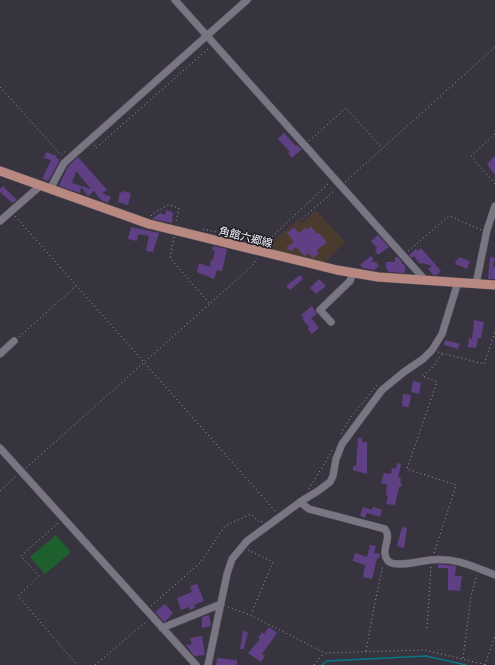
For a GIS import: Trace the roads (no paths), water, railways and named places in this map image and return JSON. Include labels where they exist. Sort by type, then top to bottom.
[{"type":"main road","name":"角館六郷線","points":[[0,171],[149,224],[175,227],[259,251],[353,273],[378,277],[495,285]]},
{"type":"street","points":[[175,0],[425,280]]},
{"type":"street","points":[[50,189],[64,163],[247,0]]},
{"type":"street","points":[[0,221],[40,186]]},
{"type":"street","points":[[476,284],[487,232],[495,206]]},
{"type":"street","points":[[331,322],[320,310],[350,281],[353,273]]},
{"type":"street","points":[[208,665],[227,574],[232,559],[247,541],[330,482],[342,444],[382,390],[423,359],[432,350],[442,334],[458,282]]},
{"type":"street","points":[[0,354],[14,341]]},
{"type":"street","points":[[0,448],[196,665]]},
{"type":"street","points":[[300,502],[309,509],[385,529],[388,536],[384,552],[390,563],[396,565],[431,560],[453,560],[495,575]]},
{"type":"street","points":[[162,628],[221,604]]},
{"type":"waterway","points":[[322,665],[327,661],[426,656],[466,665]]}]
